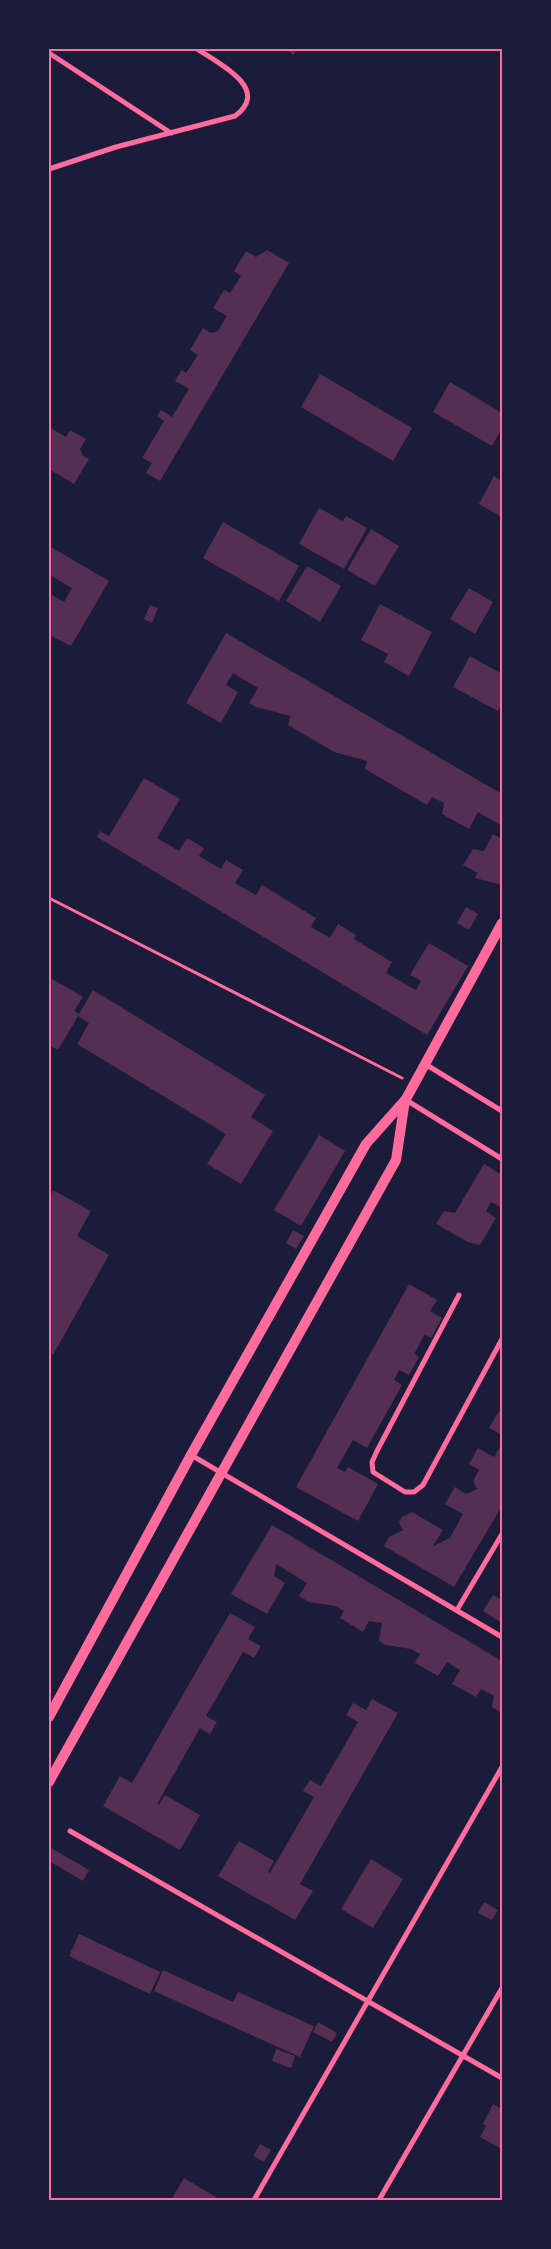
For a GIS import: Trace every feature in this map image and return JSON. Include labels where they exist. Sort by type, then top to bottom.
[{"type":"main road","points":[[49,1717],[191,1455],[366,1144],[406,1099],[502,923]]},
{"type":"main road","points":[[49,1782],[396,1160],[406,1099]]},
{"type":"street","points":[[49,169],[116,147],[235,116],[245,106],[247,92],[240,79],[197,49]]},
{"type":"street","points":[[49,53],[171,132]]},
{"type":"street","points":[[425,1064],[502,1110]]},
{"type":"street","points":[[406,1099],[502,1159]]},
{"type":"street","points":[[459,1295],[377,1451],[372,1462],[373,1472],[405,1492],[414,1492],[423,1484],[502,1339]]},
{"type":"street","points":[[191,1455],[502,1637]]},
{"type":"street","points":[[457,1610],[502,1534]]},
{"type":"street","points":[[254,2200],[502,1766]]},
{"type":"street","points":[[70,1831],[502,2078]]},
{"type":"street","points":[[379,2200],[502,1988]]},
{"type":"path","points":[[49,898],[414,1084]]},
{"type":"building","points":[[286,49],[298,49],[293,55]]},
{"type":"building","points":[[267,250],[289,263],[160,481],[146,473],[152,463],[142,458],[164,421],[157,416],[161,410],[172,417],[189,389],[175,381],[182,370],[186,373],[198,355],[190,350],[203,328],[211,333],[218,331],[227,316],[213,308],[224,290],[230,293],[241,276],[234,271],[246,251],[256,257]]},
{"type":"building","points":[[320,374],[412,428],[393,461],[301,407]]},
{"type":"building","points":[[450,382],[502,413],[502,428],[492,446],[433,412]]},
{"type":"building","points":[[49,427],[66,437],[70,430],[86,439],[80,449],[83,456],[89,459],[74,484],[49,469]]},
{"type":"building","points":[[494,476],[502,481],[502,517],[479,504]]},
{"type":"building","points":[[319,508],[343,521],[346,516],[367,528],[344,569],[299,544]]},
{"type":"building","points":[[223,522],[299,566],[279,601],[203,558]]},
{"type":"building","points":[[371,529],[399,546],[375,586],[347,570]]},
{"type":"building","points":[[49,546],[109,581],[71,646],[49,635],[49,602],[52,595],[64,602],[72,588],[51,576],[49,580]]},
{"type":"building","points":[[307,566],[341,586],[320,622],[286,601]]},
{"type":"building","points":[[469,588],[493,602],[475,634],[450,619]]},
{"type":"building","points":[[380,604],[432,632],[409,676],[384,662],[388,654],[361,640]]},
{"type":"building","points":[[150,605],[158,608],[152,623],[144,619]]},
{"type":"building","points":[[226,633],[502,794],[502,826],[478,812],[469,829],[442,814],[444,803],[432,797],[427,805],[365,769],[367,761],[334,752],[288,725],[290,716],[256,707],[249,703],[258,688],[233,673],[226,685],[238,692],[221,723],[186,703]]},
{"type":"building","points":[[470,656],[502,674],[502,703],[498,711],[453,687]]},
{"type":"building","points":[[144,778],[180,799],[157,838],[179,851],[187,838],[204,848],[199,856],[221,869],[226,860],[243,870],[235,883],[256,895],[262,885],[316,918],[311,927],[330,938],[338,924],[356,935],[354,939],[392,962],[386,973],[416,990],[421,981],[410,975],[429,943],[468,966],[427,1035],[97,837],[100,831],[109,836]]},
{"type":"building","points":[[493,834],[502,839],[502,885],[475,878],[478,873],[463,865],[473,849],[484,851]]},
{"type":"building","points":[[466,907],[478,914],[469,930],[457,923]]},
{"type":"building","points":[[49,977],[83,997],[74,1011],[79,1014],[93,990],[265,1095],[251,1117],[273,1131],[241,1184],[207,1164],[226,1134],[77,1044],[89,1023],[78,1016],[58,1050],[49,1045]]},
{"type":"building","points":[[319,1135],[345,1151],[301,1226],[274,1210]]},
{"type":"building","points":[[484,1164],[502,1175],[502,1208],[491,1202],[486,1211],[496,1218],[480,1245],[468,1242],[436,1224],[444,1211],[455,1213]]},
{"type":"building","points":[[53,1190],[91,1211],[77,1236],[109,1255],[53,1355],[49,1352],[49,1198]]},
{"type":"building","points":[[293,1230],[304,1236],[296,1249],[286,1243]]},
{"type":"building","points":[[409,1284],[437,1300],[430,1311],[442,1318],[431,1338],[425,1334],[414,1354],[419,1357],[409,1375],[399,1370],[394,1380],[402,1385],[367,1448],[353,1440],[337,1468],[345,1472],[348,1467],[378,1484],[358,1521],[296,1487]]},
{"type":"building","points":[[499,1411],[502,1413],[502,1435],[489,1428]]},
{"type":"building","points":[[502,1443],[502,1506],[454,1587],[384,1546],[389,1537],[403,1530],[399,1522],[402,1517],[412,1512],[443,1530],[433,1546],[450,1538],[463,1514],[445,1504],[455,1487],[466,1494],[477,1489],[473,1481],[479,1470],[469,1464],[478,1448],[494,1457]]},
{"type":"building","points":[[272,1525],[502,1661],[502,1713],[492,1707],[494,1696],[481,1689],[476,1697],[452,1684],[460,1670],[447,1662],[438,1676],[415,1663],[420,1654],[411,1649],[386,1645],[379,1641],[382,1623],[369,1621],[363,1632],[340,1618],[344,1611],[336,1606],[309,1602],[299,1596],[307,1583],[276,1564],[274,1576],[285,1583],[267,1614],[231,1594]]},
{"type":"building","points":[[493,1595],[502,1600],[502,1623],[483,1611]]},
{"type":"building","points":[[230,1613],[255,1627],[248,1639],[261,1646],[254,1658],[243,1652],[206,1716],[217,1722],[210,1734],[200,1728],[157,1804],[159,1805],[165,1795],[200,1815],[180,1850],[103,1806],[120,1776],[132,1783]]},
{"type":"building","points":[[372,1699],[398,1713],[300,1884],[313,1891],[295,1920],[218,1876],[239,1841],[274,1861],[268,1872],[270,1873],[314,1797],[303,1791],[310,1780],[321,1786],[358,1722],[346,1715],[353,1703],[366,1710]]},
{"type":"building","points":[[51,1848],[89,1870],[83,1881],[49,1861]]},
{"type":"building","points":[[371,1859],[403,1879],[373,1928],[341,1909]]},
{"type":"building","points":[[484,1902],[498,1910],[492,1920],[478,1913]]},
{"type":"building","points":[[79,1934],[160,1972],[150,1994],[69,1956]]},
{"type":"building","points":[[163,1970],[233,2002],[238,1992],[314,2026],[300,2057],[154,1991]]},
{"type":"building","points":[[318,2022],[337,2033],[332,2042],[313,2032]]},
{"type":"building","points":[[276,2049],[295,2056],[291,2068],[272,2061]]},
{"type":"building","points":[[493,2104],[502,2109],[502,2149],[480,2137],[486,2126],[483,2124]]},
{"type":"building","points":[[260,2144],[271,2150],[264,2162],[253,2156]]},
{"type":"building","points":[[184,2178],[216,2197],[214,2200],[171,2200]]}]
